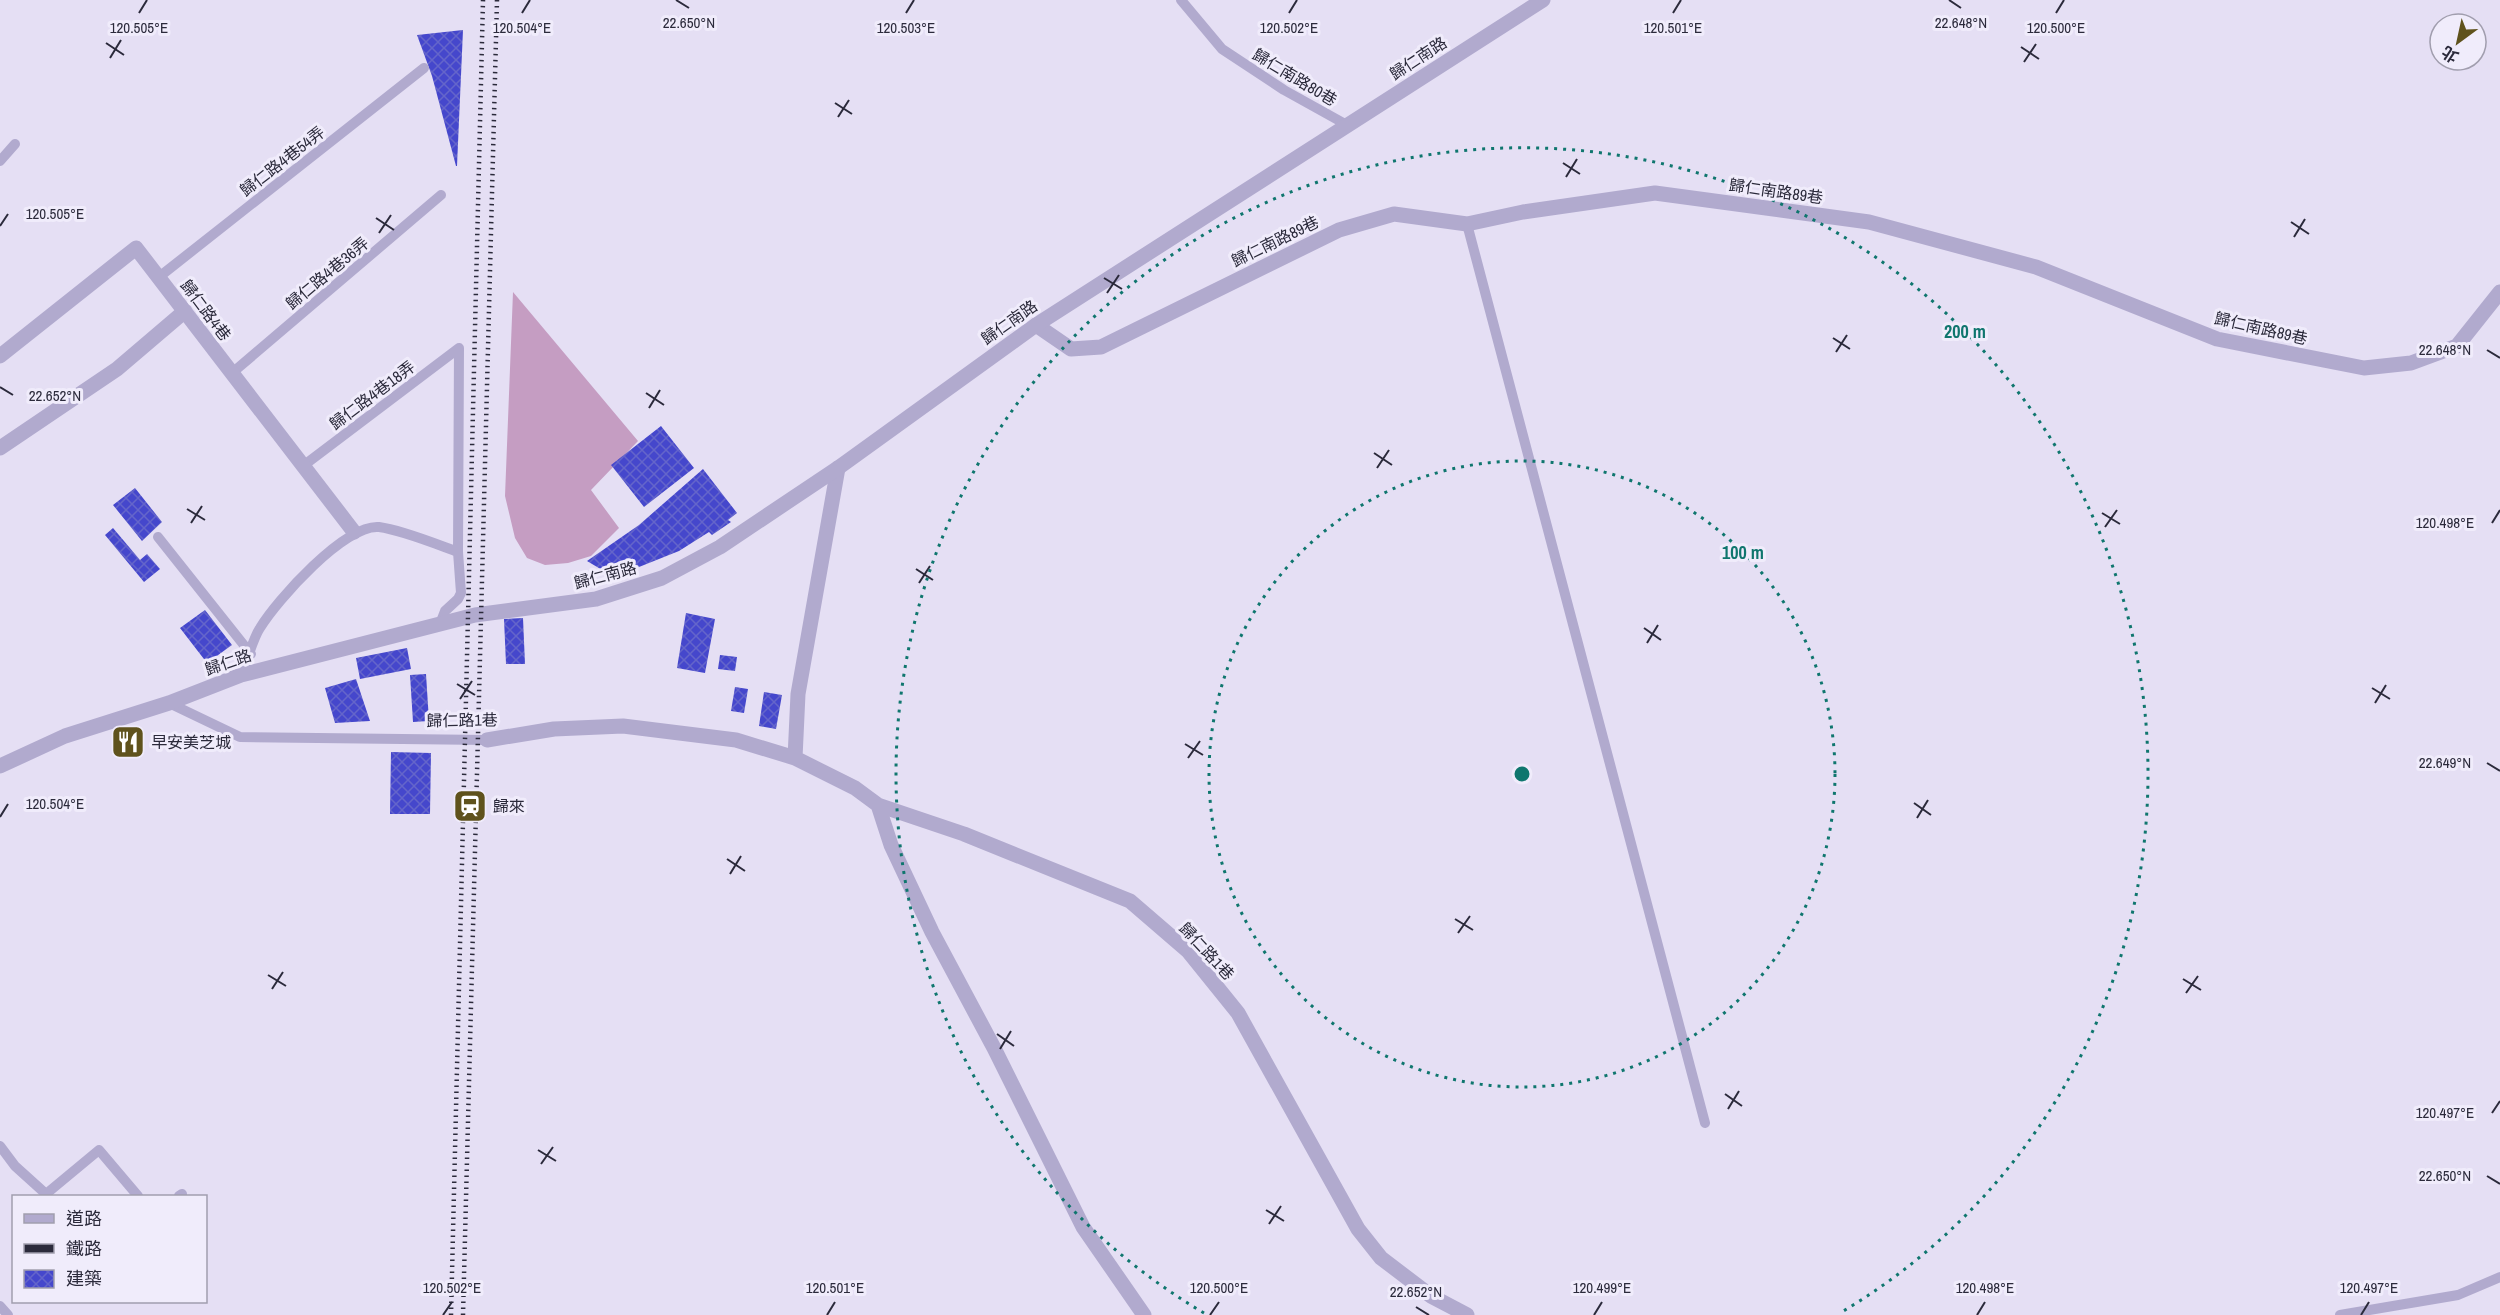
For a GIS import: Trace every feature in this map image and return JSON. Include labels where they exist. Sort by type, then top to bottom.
[{"type":"street","name":"歸仁南路","points":[[475,615],[596,599],[662,578],[720,547],[838,468],[1036,324],[1543,0]]},
{"type":"street","name":"歸仁南路89巷","points":[[1036,324],[1071,349],[1101,347],[1339,230],[1394,214],[1467,224],[1522,212],[1655,193],[1869,222],[2036,267],[2217,339],[2364,368],[2411,363],[2457,346],[2500,292]]},
{"type":"street","name":"歸仁路4巷","points":[[0,356],[136,248],[354,532]]},
{"type":"street","points":[[2,443],[117,369],[185,311]]},
{"type":"street","points":[[795,758],[798,694],[838,468]]},
{"type":"street","name":"歸仁路","points":[[0,766],[65,736],[169,703],[241,675],[475,615]]},
{"type":"street","name":"歸仁路1巷","points":[[487,740],[554,729],[623,726],[736,741],[795,758],[855,788],[878,804],[964,834],[1130,901],[1179,944],[1238,1013],[1358,1230],[1381,1258],[1431,1296],[1467,1315]]},
{"type":"street","points":[[878,804],[891,845],[932,932],[994,1048],[1083,1227],[1144,1315]]},
{"type":"lane","name":"歸仁南路80巷","points":[[1181,0],[1222,49],[1284,90],[1347,125]]},
{"type":"lane","name":"歸仁路4巷54弄","points":[[159,277],[424,68]]},
{"type":"lane","points":[[0,161],[15,144]]},
{"type":"lane","name":"歸仁路4巷36弄","points":[[232,373],[441,195]]},
{"type":"lane","points":[[1467,224],[1705,1123]]},
{"type":"lane","name":"歸仁路4巷18弄","points":[[303,466],[459,348],[458,552]]},
{"type":"lane","points":[[241,675],[251,654],[258,629],[286,595],[334,546],[354,532],[378,527],[458,552],[461,593],[458,599],[448,607],[440,624]]},
{"type":"lane","points":[[158,537],[251,654]]},
{"type":"lane","name":"歸仁路1巷","points":[[169,703],[240,737],[487,740]]},
{"type":"lane","points":[[0,1146],[15,1166],[46,1194],[99,1150],[136,1195]]},
{"type":"lane","points":[[2340,1315],[2458,1295],[2500,1277]]},
{"type":"lane","points":[[0,1306],[8,1315]]},
{"type":"shaded area","points":[[513,292],[638,441],[591,490],[619,528],[591,556],[568,563],[545,565],[527,558],[515,538],[505,496]]},
{"type":"building","points":[[463,30],[456,166],[432,76],[417,35]]},
{"type":"building","points":[[661,426],[694,468],[644,507],[611,465]]},
{"type":"building","points":[[703,469],[737,513],[728,520],[731,522],[712,535],[709,532],[679,551],[614,577],[587,561],[639,525]]},
{"type":"building","points":[[135,488],[162,522],[142,541],[113,505]]},
{"type":"building","points":[[113,528],[140,560],[147,554],[160,569],[144,582],[105,535]]},
{"type":"building","points":[[205,610],[232,645],[207,663],[180,628]]},
{"type":"building","points":[[686,613],[715,619],[705,673],[677,668]]},
{"type":"building","points":[[523,618],[525,664],[506,664],[504,619]]},
{"type":"building","points":[[407,648],[411,669],[360,679],[356,658]]},
{"type":"building","points":[[720,655],[737,657],[735,671],[718,669]]},
{"type":"building","points":[[426,674],[429,721],[413,722],[410,675]]},
{"type":"building","points":[[356,679],[370,721],[335,723],[325,688]]},
{"type":"building","points":[[735,687],[748,689],[744,713],[731,711]]},
{"type":"building","points":[[764,692],[782,695],[776,729],[759,726]]},
{"type":"building","points":[[391,752],[431,753],[430,814],[390,814]]},
{"type":"railway","points":[[451,1315],[483,0]]},
{"type":"railway","points":[[463,1315],[497,0]]},
{"type":"place","name":"早安美芝城","points":[[128,742]]},
{"type":"place","name":"歸來","points":[[470,806]]}]
